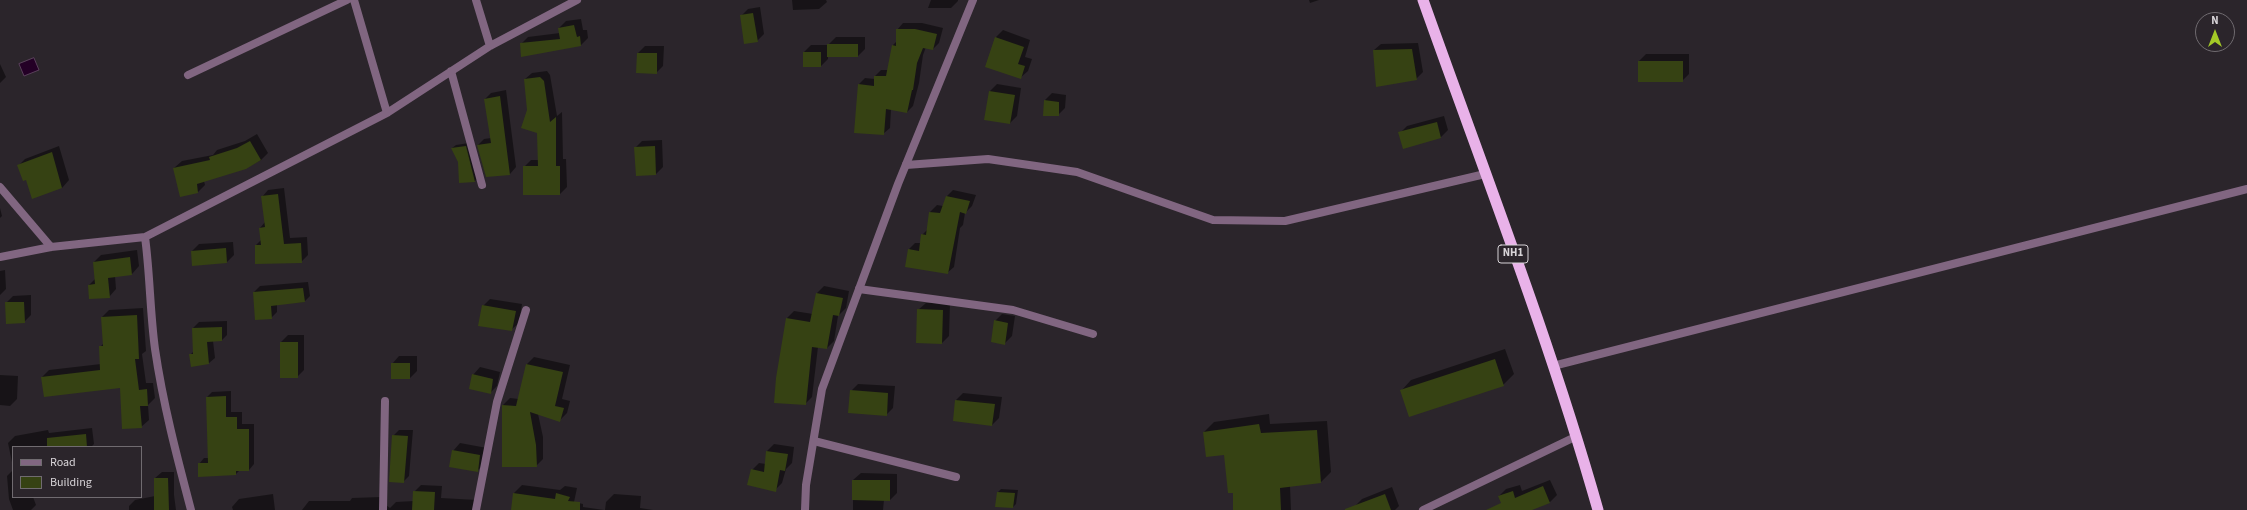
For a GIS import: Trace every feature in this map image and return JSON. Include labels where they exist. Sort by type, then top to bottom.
[{"type":"highway","name":"NH1","points":[[1423,0],[1553,366],[1577,436],[1598,510]]},
{"type":"street","points":[[188,75],[347,0]]},
{"type":"street","points":[[354,0],[387,113]]},
{"type":"street","points":[[476,0],[490,46]]},
{"type":"street","points":[[0,257],[51,247],[145,237],[387,113],[490,46],[577,0]]},
{"type":"street","points":[[805,510],[806,485],[822,390],[906,165],[973,0]]},
{"type":"street","points":[[451,71],[482,185]]},
{"type":"street","points":[[906,165],[988,159],[1077,172],[1213,220],[1285,221],[1485,174]]},
{"type":"street","points":[[0,187],[51,247]]},
{"type":"street","points":[[1553,366],[2247,189]]},
{"type":"street","points":[[145,237],[150,273],[155,348],[164,401],[191,510]]},
{"type":"street","points":[[859,289],[1013,310],[1093,334]]},
{"type":"street","points":[[476,510],[497,402],[526,310]]},
{"type":"street","points":[[383,510],[385,401]]},
{"type":"street","points":[[1423,510],[1577,436]]},
{"type":"street","points":[[814,441],[956,477]]},
{"type":"shaded area","points":[[34,58],[39,70],[24,76],[19,64]]},
{"type":"building","points":[[753,13],[758,42],[744,44],[740,15]]},
{"type":"building","points":[[574,25],[577,37],[580,36],[581,46],[521,57],[520,43],[560,39],[558,28]]},
{"type":"building","points":[[896,29],[915,29],[937,34],[933,50],[923,48],[917,63],[913,90],[907,113],[886,109],[884,135],[854,133],[858,84],[874,86],[874,76],[886,76],[892,45],[896,46]]},
{"type":"building","points":[[995,37],[1024,47],[1018,64],[1025,66],[1021,79],[985,67]]},
{"type":"building","points":[[827,44],[858,44],[858,57],[827,57]]},
{"type":"building","points":[[1412,49],[1417,80],[1376,87],[1373,50]]},
{"type":"building","points":[[803,52],[821,52],[821,67],[803,67]]},
{"type":"building","points":[[637,53],[657,53],[657,74],[636,73]]},
{"type":"building","points":[[1638,61],[1683,61],[1683,82],[1638,82]]},
{"type":"building","points":[[540,77],[544,81],[550,122],[556,117],[556,166],[560,166],[560,195],[523,195],[523,166],[538,166],[537,133],[521,128],[527,110],[524,79]]},
{"type":"building","points":[[989,91],[1015,95],[1010,124],[984,120]]},
{"type":"building","points":[[500,96],[510,175],[486,177],[477,145],[491,143],[484,99]]},
{"type":"building","points":[[1044,100],[1059,102],[1059,116],[1043,116]]},
{"type":"building","points":[[1437,122],[1441,138],[1403,149],[1398,132]]},
{"type":"building","points":[[250,141],[261,160],[246,169],[197,184],[198,193],[180,197],[173,168],[210,160],[209,157],[237,148]]},
{"type":"building","points":[[466,146],[475,182],[459,183],[458,162],[451,148]]},
{"type":"building","points":[[655,146],[656,175],[636,176],[634,147]]},
{"type":"building","points":[[52,152],[62,188],[32,199],[26,180],[23,181],[17,165]]},
{"type":"building","points":[[278,194],[284,244],[301,243],[302,263],[255,264],[255,245],[261,245],[259,228],[265,227],[261,196]]},
{"type":"building","points":[[946,196],[970,201],[966,214],[960,212],[948,274],[905,267],[908,249],[919,251],[921,234],[926,235],[929,212],[940,213]]},
{"type":"building","points":[[226,248],[227,263],[192,266],[191,251]]},
{"type":"building","points":[[130,257],[132,275],[108,278],[110,298],[89,299],[88,285],[95,284],[93,262]]},
{"type":"building","points":[[303,288],[305,302],[271,306],[272,319],[255,320],[253,292]]},
{"type":"building","points":[[816,293],[843,298],[839,316],[833,315],[827,349],[812,347],[806,405],[774,403],[776,378],[786,318],[810,322]]},
{"type":"building","points":[[5,302],[24,302],[25,323],[6,324]]},
{"type":"building","points":[[482,305],[516,311],[512,331],[478,326]]},
{"type":"building","points":[[917,309],[943,310],[942,344],[916,343]]},
{"type":"building","points":[[137,315],[139,359],[135,359],[139,390],[147,389],[148,406],[140,406],[142,428],[122,429],[120,388],[44,397],[41,377],[100,370],[99,346],[103,346],[101,317]]},
{"type":"building","points":[[994,320],[1008,323],[1005,345],[991,342]]},
{"type":"building","points":[[222,327],[222,341],[207,342],[209,364],[191,367],[189,354],[193,354],[192,328]]},
{"type":"building","points":[[280,342],[298,342],[298,378],[280,378]]},
{"type":"building","points":[[1495,359],[1504,386],[1409,417],[1400,390]]},
{"type":"building","points":[[391,363],[410,363],[410,379],[391,379]]},
{"type":"building","points":[[526,364],[563,372],[555,406],[564,408],[560,422],[530,412],[536,445],[537,467],[502,467],[502,405],[516,406]]},
{"type":"building","points":[[472,374],[493,379],[491,394],[469,389]]},
{"type":"building","points":[[850,390],[888,393],[887,416],[848,413]]},
{"type":"building","points":[[226,396],[226,417],[237,417],[237,429],[249,429],[249,471],[236,471],[236,475],[198,477],[198,463],[208,463],[206,397]]},
{"type":"building","points":[[955,400],[995,404],[992,426],[953,421]]},
{"type":"building","points":[[1259,424],[1261,433],[1317,430],[1321,483],[1280,488],[1281,510],[1233,510],[1233,493],[1228,493],[1224,455],[1206,457],[1203,432]]},
{"type":"building","points":[[86,434],[87,446],[47,446],[47,438]]},
{"type":"building","points":[[392,435],[408,436],[404,483],[389,482]]},
{"type":"building","points":[[452,450],[480,455],[478,472],[449,467]]},
{"type":"building","points":[[766,451],[788,454],[785,471],[780,470],[776,492],[747,485],[751,469],[764,472]]},
{"type":"building","points":[[154,478],[168,478],[169,510],[154,510]]},
{"type":"building","points":[[852,480],[890,480],[890,501],[852,500]]},
{"type":"building","points":[[1543,486],[1550,503],[1532,510],[1486,510],[1501,503],[1498,496],[1513,491],[1515,498]]},
{"type":"building","points":[[413,491],[435,492],[434,510],[412,510]]},
{"type":"building","points":[[997,492],[1015,493],[1013,508],[995,507]]},
{"type":"building","points":[[513,493],[555,499],[556,493],[570,497],[568,501],[580,502],[580,510],[511,510]]},
{"type":"building","points":[[1385,494],[1391,510],[1345,510],[1345,509]]}]
